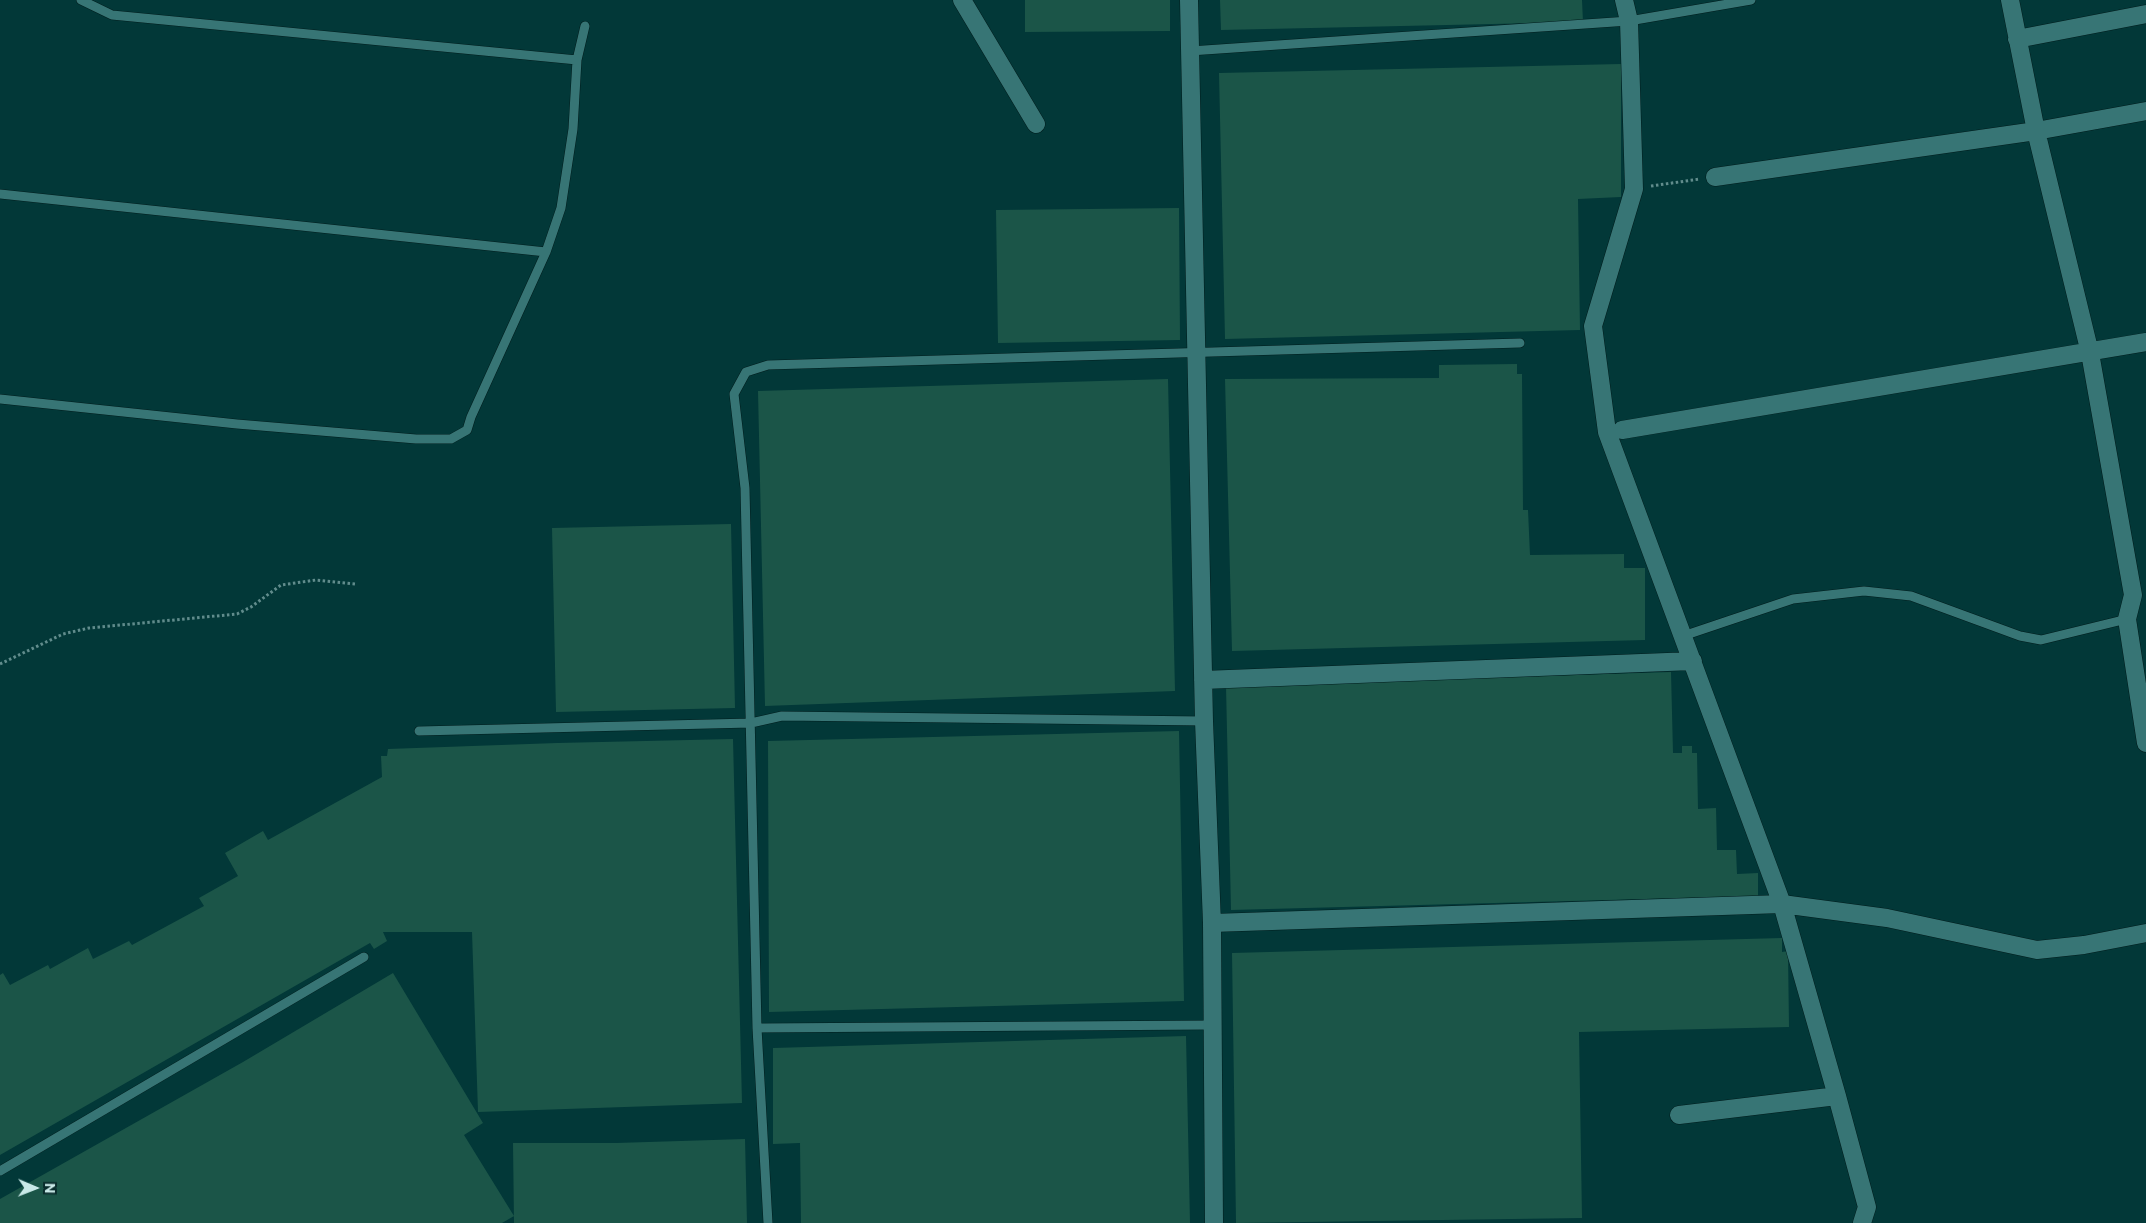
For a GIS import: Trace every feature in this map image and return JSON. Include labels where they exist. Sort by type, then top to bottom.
[{"type":"street","points":[[962,0],[1036,124]]},
{"type":"street","points":[[1189,0],[1204,721],[1212,923],[1214,1223]]},
{"type":"street","points":[[1624,0],[1629,21],[1634,189],[1593,326],[1607,432],[1782,904],[1867,1207],[1862,1223]]},
{"type":"street","points":[[2010,0],[2036,131],[2090,353],[2139,594],[2127,619],[2146,743]]},
{"type":"street","points":[[2017,39],[2146,14]]},
{"type":"street","points":[[1715,177],[2036,131],[2146,110]]},
{"type":"street","points":[[1622,430],[2090,353],[2146,342]]},
{"type":"street","points":[[1203,680],[1693,661]]},
{"type":"street","points":[[1212,923],[1782,904],[1887,918],[2037,950],[2084,945],[2146,933]]},
{"type":"street","points":[[1679,1115],[1837,1096]]},
{"type":"lane","points":[[81,0],[112,15],[578,60]]},
{"type":"lane","points":[[1190,51],[1629,21],[1751,0]]},
{"type":"lane","points":[[0,399],[237,424],[416,439],[451,439],[467,430],[470,417],[546,252],[561,208],[573,129],[578,60],[586,26]]},
{"type":"lane","points":[[0,194],[546,252]]},
{"type":"lane","points":[[768,1223],[757,1028],[752,723],[745,488],[734,394],[746,372],[768,365],[1520,343]]},
{"type":"lane","points":[[1683,636],[1793,599],[1864,591],[1910,596],[2020,636],[2041,640],[2127,619]]},
{"type":"lane","points":[[419,731],[752,723],[782,716],[1204,721]]},
{"type":"lane","points":[[0,1171],[364,957]]},
{"type":"lane","points":[[757,1028],[1213,1025]]},
{"type":"path","points":[[1634,189],[1715,177]]},
{"type":"path","points":[[0,664],[63,634],[88,628],[237,614],[251,607],[281,585],[316,580],[356,584]]},
{"type":"building","points":[[1025,0],[1170,0],[1170,31],[1025,32]]},
{"type":"building","points":[[1220,0],[1582,0],[1583,22],[1221,30]]},
{"type":"building","points":[[1621,64],[1621,197],[1578,199],[1580,330],[1225,339],[1219,73]]},
{"type":"building","points":[[1179,208],[1180,340],[998,343],[996,210]]},
{"type":"building","points":[[1517,364],[1517,374],[1522,374],[1523,510],[1528,510],[1530,555],[1624,554],[1624,568],[1645,568],[1645,640],[1232,651],[1225,379],[1439,378],[1439,365]]},
{"type":"building","points":[[1168,379],[1175,691],[765,706],[758,391]]},
{"type":"building","points":[[731,524],[735,708],[556,712],[552,528]]},
{"type":"building","points":[[1671,672],[1673,753],[1682,753],[1682,746],[1692,746],[1692,753],[1697,753],[1698,809],[1716,808],[1717,850],[1736,850],[1737,874],[1758,873],[1758,896],[1231,910],[1226,686]]},
{"type":"building","points":[[1179,731],[1184,1001],[769,1012],[768,741]]},
{"type":"building","points":[[733,739],[742,1103],[478,1112],[472,932],[383,932],[387,941],[374,949],[370,943],[0,1155],[0,975],[3,973],[10,985],[48,965],[50,969],[88,948],[93,959],[129,941],[132,945],[204,906],[199,898],[238,876],[225,853],[263,831],[268,840],[382,777],[381,756],[387,756],[388,749]]},
{"type":"building","points":[[1782,938],[1782,952],[1788,951],[1789,1027],[1579,1032],[1582,1218],[1236,1223],[1232,953]]},
{"type":"building","points":[[393,973],[483,1123],[464,1135],[514,1216],[502,1223],[0,1223],[0,1199],[243,1062]]},
{"type":"building","points":[[1186,1036],[1190,1223],[801,1223],[800,1143],[773,1144],[773,1048]]},
{"type":"building","points":[[745,1139],[747,1223],[514,1223],[513,1143],[616,1143]]}]
